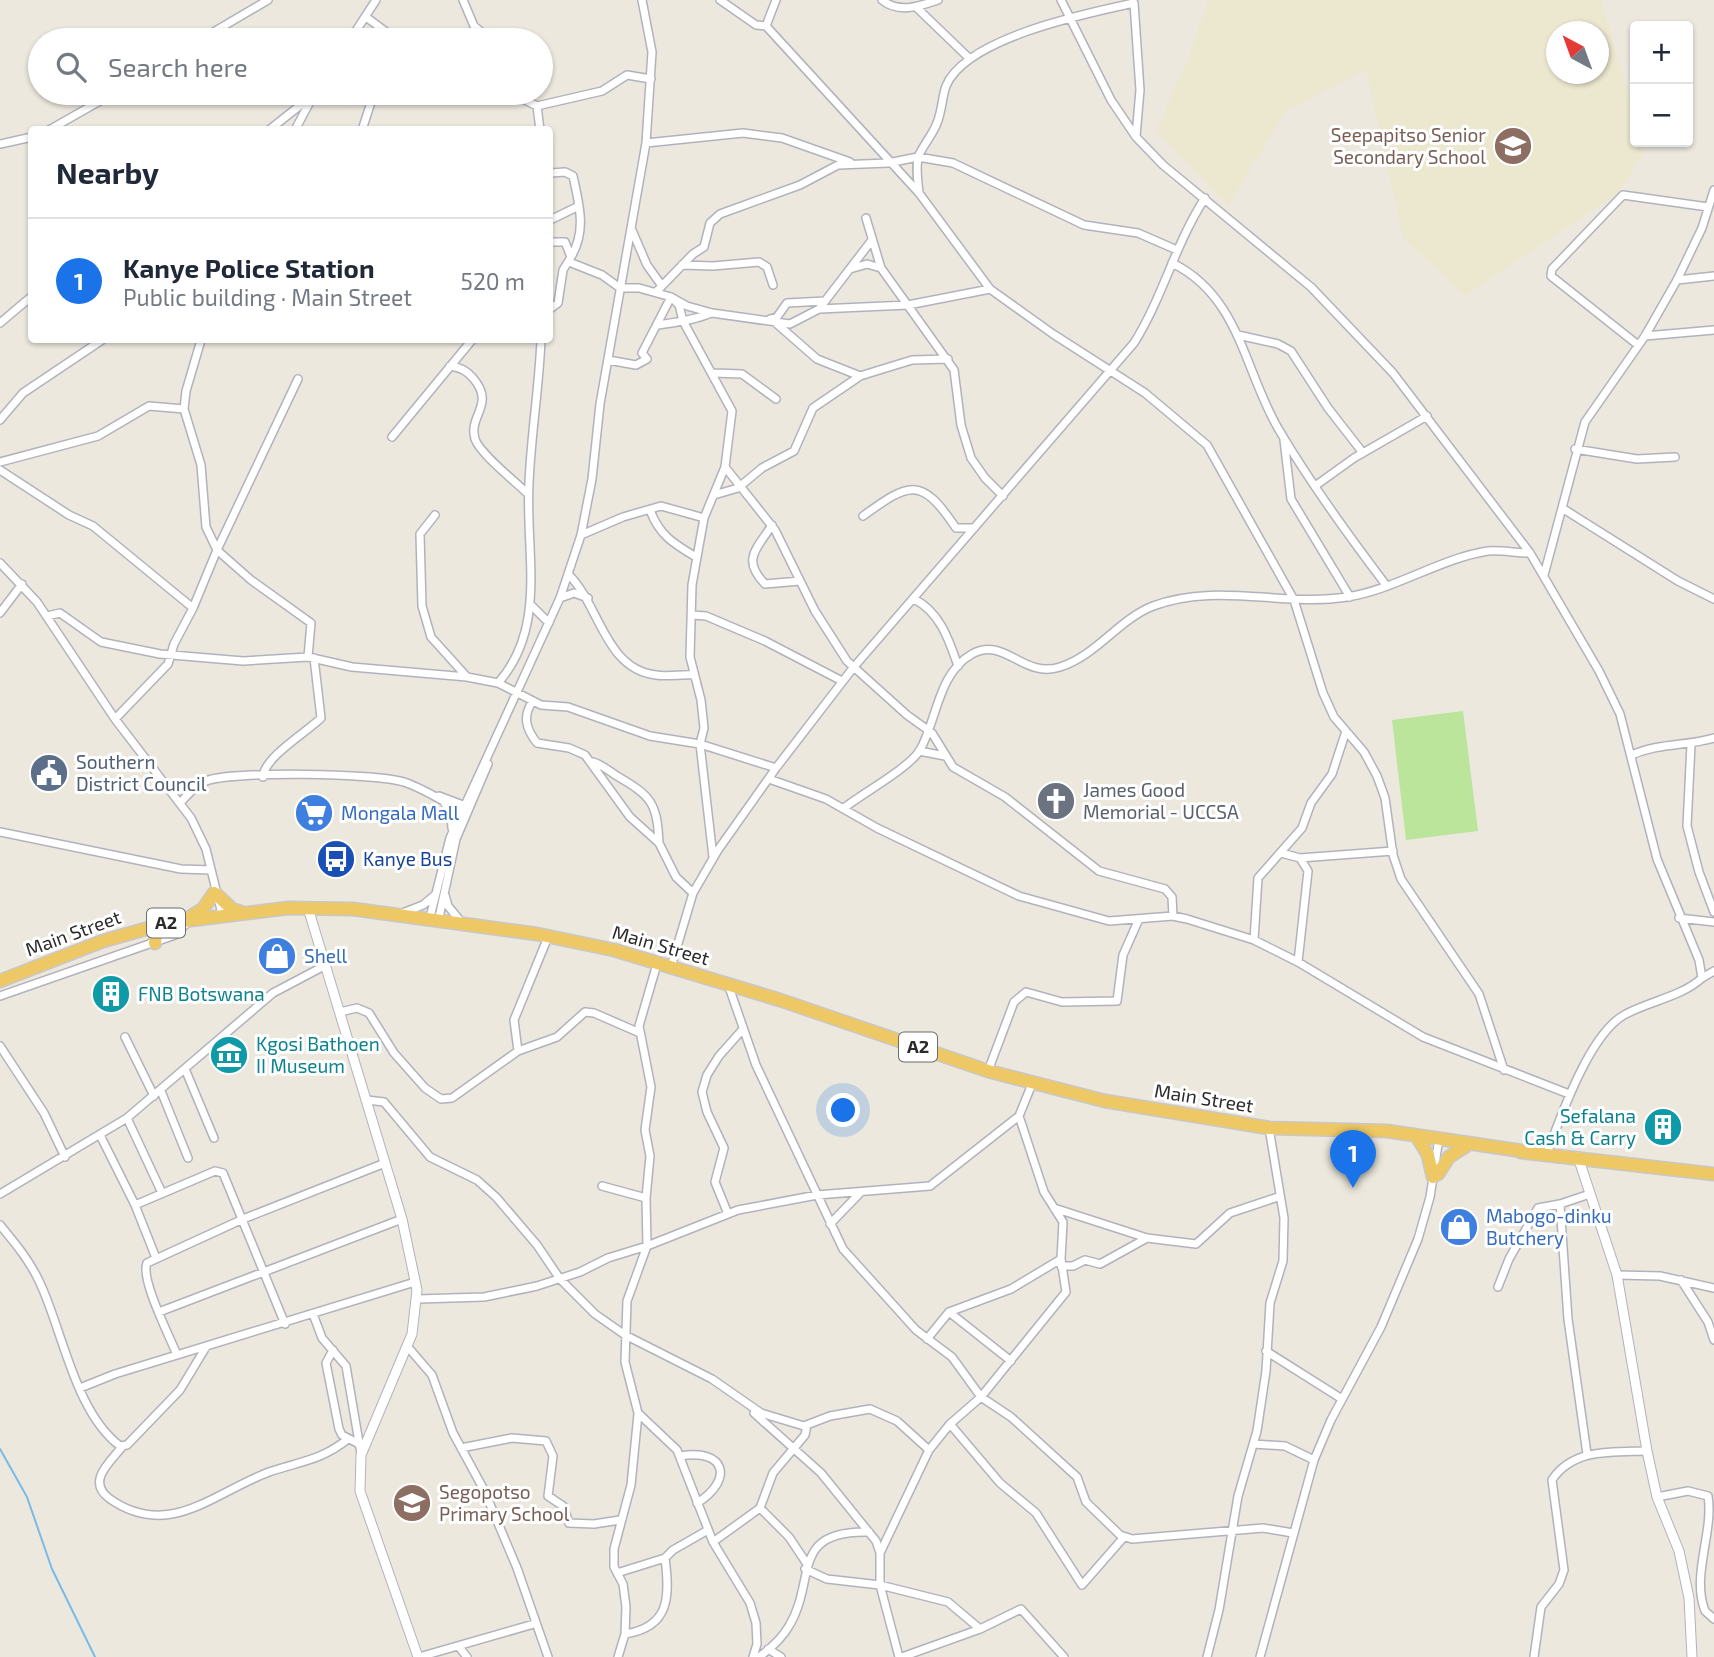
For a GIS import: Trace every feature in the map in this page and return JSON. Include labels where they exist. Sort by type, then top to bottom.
[{"type":"highway","points":[[187,919],[203,909],[215,892],[232,909],[242,912]]},
{"type":"highway","name":"Main Street","points":[[0,981],[103,941],[152,926],[242,912],[308,908],[353,909],[548,937],[614,950],[728,984],[1032,1084],[1192,1117],[1269,1128],[1357,1129],[1529,1152]]},
{"type":"highway","points":[[152,926],[156,934],[155,943]]},
{"type":"highway","name":"Main Street","points":[[1305,1127],[1441,1140],[1466,1146],[1547,1153],[1714,1174]]},
{"type":"highway","points":[[1419,1140],[1435,1176]]},
{"type":"highway","points":[[1435,1176],[1449,1157],[1466,1146]]},
{"type":"street","points":[[220,28],[268,0]]},
{"type":"street","points":[[358,28],[376,0]]},
{"type":"street","points":[[463,0],[476,28]]},
{"type":"street","points":[[434,922],[474,784],[560,598],[582,535],[608,360],[646,143],[652,52],[642,0]]},
{"type":"street","points":[[720,0],[756,25],[766,26],[888,163],[919,193],[990,289],[1053,334],[1111,370],[1179,419],[1207,445],[1294,600],[1323,693],[1334,717],[1364,752],[1377,776],[1389,814],[1392,851],[1406,889],[1442,935],[1479,995],[1504,1070]]},
{"type":"street","points":[[766,26],[771,19],[776,0]]},
{"type":"street","points":[[882,0],[897,8],[916,7],[939,0]]},
{"type":"street","points":[[1061,0],[1111,100],[1136,137],[1163,165],[1205,198],[1271,257],[1311,287],[1393,373],[1530,553],[1599,671],[1620,714],[1657,859],[1679,918],[1699,960],[1702,978]]},
{"type":"street","points":[[919,193],[918,158],[935,128],[946,87],[970,59],[1018,36],[1135,1],[1140,90],[1136,137]]},
{"type":"street","points":[[916,7],[970,59]]},
{"type":"street","points":[[366,17],[381,28]]},
{"type":"street","points":[[553,102],[602,91],[627,75],[652,79]]},
{"type":"street","points":[[56,126],[93,105]]},
{"type":"street","points":[[273,126],[301,105]]},
{"type":"street","points":[[297,126],[309,105]]},
{"type":"street","points":[[363,126],[370,105]]},
{"type":"street","points":[[540,126],[537,106],[541,105]]},
{"type":"street","points":[[646,143],[743,133],[782,138],[853,162]]},
{"type":"street","points":[[0,144],[28,138]]},
{"type":"street","points":[[656,292],[681,265],[704,247],[710,223],[720,214],[800,185],[838,165],[853,162],[888,163],[918,158],[953,163],[1084,225],[1138,233],[1177,250]]},
{"type":"street","points":[[553,173],[565,172],[573,176],[582,224],[578,245],[563,270],[558,303],[553,307]]},
{"type":"street","points":[[1544,575],[1547,554],[1563,508],[1575,449],[1585,422],[1645,337],[1677,279],[1710,209],[1714,190]]},
{"type":"street","points":[[1638,345],[1551,276],[1552,269],[1623,195],[1710,209]]},
{"type":"street","points":[[671,967],[693,893],[713,858],[842,681],[1111,370],[1142,330],[1187,226],[1205,198]]},
{"type":"street","points":[[553,219],[579,206]]},
{"type":"street","points":[[866,218],[881,268],[948,359],[957,382],[961,425],[971,458],[985,478],[1003,496]]},
{"type":"street","points":[[630,227],[647,265],[662,286]]},
{"type":"street","points":[[819,309],[872,240]]},
{"type":"street","points":[[553,242],[565,242],[570,259],[602,275],[620,288],[656,292],[687,306],[712,313],[790,324],[819,309],[908,305],[990,289]]},
{"type":"street","points":[[681,265],[699,263],[713,266],[759,262],[767,267],[773,285]]},
{"type":"street","points":[[1172,263],[1190,272],[1209,288],[1238,335],[1284,437],[1385,585]]},
{"type":"street","points":[[849,270],[867,264],[881,268]]},
{"type":"street","points":[[1677,279],[1714,276]]},
{"type":"street","points":[[608,360],[629,365],[647,359],[642,353],[671,298]]},
{"type":"street","points":[[671,298],[679,305],[683,321],[732,411],[725,467],[704,518],[692,585],[690,657],[704,728],[700,744],[713,858]]},
{"type":"street","points":[[0,323],[28,299]]},
{"type":"street","points":[[773,321],[787,303],[825,301]]},
{"type":"street","points":[[659,325],[712,313]]},
{"type":"street","points":[[773,321],[817,359],[860,376]]},
{"type":"street","points":[[1645,337],[1714,330]]},
{"type":"street","points":[[1238,335],[1278,344],[1292,351],[1328,408],[1363,453]]},
{"type":"street","points":[[0,420],[23,393],[98,343]]},
{"type":"street","points":[[200,343],[186,391],[184,409],[201,465],[206,527],[217,550],[251,580],[311,623],[311,657],[321,718],[267,764],[263,776]]},
{"type":"street","points":[[391,437],[469,343]]},
{"type":"street","points":[[498,683],[520,651],[527,631],[530,604],[528,494],[541,343]]},
{"type":"street","points":[[715,495],[738,488],[762,468],[794,451],[813,408],[860,376],[912,360],[948,359]]},
{"type":"street","points":[[450,366],[463,368],[481,388],[484,396],[475,430],[477,443],[528,494]]},
{"type":"street","points":[[713,373],[742,374],[776,399]]},
{"type":"street","points":[[114,719],[167,667],[217,550],[298,379]]},
{"type":"street","points":[[0,462],[82,442],[149,406],[184,409]]},
{"type":"street","points":[[1315,486],[1363,453],[1427,416]]},
{"type":"street","points":[[1284,437],[1291,499],[1350,597]]},
{"type":"street","points":[[1575,449],[1637,460],[1675,457]]},
{"type":"street","points":[[725,467],[738,488],[772,525],[827,632],[853,668],[907,715],[928,729],[940,744],[944,756],[960,772],[1005,797],[1099,871],[1165,889],[1172,897],[1172,916]]},
{"type":"street","points":[[0,470],[69,516],[93,526],[193,608]]},
{"type":"street","points":[[863,516],[899,491],[916,490],[939,502],[956,528],[975,528]]},
{"type":"street","points":[[582,535],[623,517],[662,506],[704,518]]},
{"type":"street","points":[[1563,508],[1678,581],[1714,599]]},
{"type":"street","points":[[650,510],[663,535],[696,557]]},
{"type":"street","points":[[435,515],[420,534],[422,606],[431,637],[467,677]]},
{"type":"street","points":[[772,525],[752,554],[751,564],[756,575],[765,584],[800,581]]},
{"type":"street","points":[[576,554],[598,528]]},
{"type":"street","points":[[844,808],[919,751],[933,710],[958,666],[969,655],[995,648],[1035,669],[1059,667],[1103,642],[1127,619],[1153,606],[1187,598],[1252,594],[1294,600],[1350,597],[1489,551],[1530,553]]},
{"type":"street","points":[[0,563],[22,584],[47,616],[73,661],[114,719],[181,802],[201,835],[211,870],[218,915]]},
{"type":"street","points":[[569,575],[588,598],[614,650],[635,669],[654,675],[694,675]]},
{"type":"street","points":[[0,612],[22,584]]},
{"type":"street","points":[[560,598],[574,593],[588,598]]},
{"type":"street","points":[[914,599],[926,606],[937,620],[958,666]]},
{"type":"street","points":[[530,604],[549,623]]},
{"type":"street","points":[[47,616],[61,613],[101,642],[170,655],[243,661],[311,657],[352,667],[467,677],[498,683],[533,701],[595,715],[650,736],[700,744],[776,768]]},
{"type":"street","points":[[692,615],[706,616],[765,641],[842,681]]},
{"type":"street","points":[[533,701],[526,710],[526,724],[537,743],[573,750],[632,784],[651,800],[658,816],[659,843]]},
{"type":"street","points":[[434,922],[435,895],[452,832],[465,809],[505,717]]},
{"type":"street","points":[[1254,940],[1255,885],[1262,872],[1302,828],[1311,803],[1332,774],[1346,731]]},
{"type":"street","points":[[1632,755],[1650,747],[1691,745],[1714,738]]},
{"type":"street","points":[[1691,745],[1687,826],[1699,872],[1714,912]]},
{"type":"street","points":[[919,751],[944,756]]},
{"type":"street","points":[[592,763],[630,817],[659,843],[676,877],[693,893]]},
{"type":"street","points":[[181,802],[205,781],[263,776],[387,778],[407,783],[465,809]]},
{"type":"street","points":[[769,779],[844,808],[877,828],[1019,895],[1108,921],[1172,916],[1254,940],[1387,1013],[1412,1032],[1569,1094]]},
{"type":"street","points":[[447,802],[464,795],[474,784]]},
{"type":"street","points":[[447,802],[452,832]]},
{"type":"street","points":[[0,832],[181,869],[211,870]]},
{"type":"street","points":[[1281,853],[1300,858],[1392,851]]},
{"type":"street","points":[[1298,962],[1308,871],[1300,858]]},
{"type":"street","points":[[444,891],[448,906],[465,927]]},
{"type":"street","points":[[399,915],[423,905],[435,895]]},
{"type":"street","points":[[308,908],[402,1219],[418,1299],[407,1346],[361,1455]]},
{"type":"street","points":[[1679,918],[1714,922]]},
{"type":"street","points":[[0,996],[175,935],[187,919]]},
{"type":"street","points":[[988,1071],[1014,1002],[1021,994],[1026,992],[1062,1002],[1117,1001],[1123,955],[1139,919]]},
{"type":"street","points":[[518,1051],[514,1020],[548,937]]},
{"type":"street","points":[[609,1657],[618,1656],[625,1634],[624,1587],[617,1573],[614,1549],[631,1485],[638,1413],[626,1370],[625,1335],[627,1301],[647,1246],[646,1198],[650,1156],[646,1119],[651,1087],[648,1060],[640,1033],[640,1020],[657,964]]},
{"type":"street","points":[[0,1194],[127,1118],[272,993],[326,965]]},
{"type":"street","points":[[1547,1153],[1569,1094],[1599,1042],[1616,1021],[1714,972]]},
{"type":"street","points":[[728,984],[743,1029],[843,1250],[927,1339],[952,1357],[981,1397],[1011,1418],[1077,1477],[1086,1502],[1124,1537],[1143,1538],[1263,1528],[1293,1533]]},
{"type":"street","points":[[340,1012],[358,1008],[369,1013],[394,1053],[425,1088],[441,1099],[452,1098],[518,1051],[557,1037],[589,1012],[640,1033]]},
{"type":"street","points":[[728,1214],[715,1182],[724,1148],[706,1112],[702,1092],[713,1066],[743,1029]]},
{"type":"street","points":[[125,1037],[154,1096]]},
{"type":"street","points":[[0,1046],[38,1103],[65,1157]]},
{"type":"street","points":[[185,1069],[214,1138]]},
{"type":"street","points":[[418,1299],[484,1297],[560,1279],[608,1258],[647,1246],[728,1214],[817,1195],[930,1186],[1019,1116],[1032,1084]]},
{"type":"street","points":[[161,1091],[188,1158]]},
{"type":"street","points":[[367,1100],[384,1102],[430,1157],[477,1180],[496,1197],[537,1245],[560,1279],[596,1314],[625,1335],[712,1380],[748,1407],[821,1473],[869,1532],[880,1552]]},
{"type":"street","points":[[1019,1116],[1035,1170],[1064,1228],[1061,1262],[1063,1297],[981,1397],[950,1424],[929,1450],[880,1552],[880,1585],[901,1657],[980,1629],[1021,1609],[1063,1657]]},
{"type":"street","points":[[127,1118],[162,1193]]},
{"type":"street","points":[[1207,1657],[1219,1610],[1232,1530],[1254,1444],[1270,1303],[1283,1261],[1284,1219],[1278,1196],[1269,1128]]},
{"type":"street","points":[[100,1135],[135,1205],[156,1258]]},
{"type":"street","points":[[1259,1657],[1314,1460],[1342,1399],[1381,1327],[1418,1239],[1435,1176],[1441,1140]]},
{"type":"street","points":[[1578,1157],[1600,1216],[1617,1275],[1657,1497],[1679,1551],[1689,1598],[1692,1657]]},
{"type":"street","points":[[177,1355],[144,1269],[147,1263],[243,1219],[385,1163]]},
{"type":"street","points":[[135,1205],[217,1170],[225,1176],[285,1324]]},
{"type":"street","points":[[602,1186],[646,1198]]},
{"type":"street","points":[[830,1224],[860,1193]]},
{"type":"street","points":[[1498,1287],[1509,1259],[1538,1208],[1590,1194]]},
{"type":"street","points":[[1054,1208],[1147,1238],[1196,1244],[1230,1213],[1278,1196]]},
{"type":"street","points":[[1560,1204],[1568,1319],[1587,1454]]},
{"type":"street","points":[[159,1312],[402,1219]]},
{"type":"street","points":[[0,1225],[27,1259],[40,1282],[80,1388],[105,1432],[122,1447]]},
{"type":"street","points":[[927,1339],[949,1312],[1011,1289],[1061,1262],[1073,1266],[1085,1260],[1100,1264],[1147,1238]]},
{"type":"street","points":[[1617,1275],[1643,1274],[1681,1279],[1714,1288]]},
{"type":"street","points":[[1681,1279],[1708,1322],[1714,1340]]},
{"type":"street","points":[[80,1388],[177,1355],[415,1282]]},
{"type":"street","points":[[949,1312],[1011,1361]]},
{"type":"street","points":[[313,1314],[322,1338],[346,1366],[361,1455],[360,1491],[419,1657],[534,1624]]},
{"type":"street","points":[[1709,1330],[1714,1319]]},
{"type":"street","points":[[407,1346],[432,1375],[461,1448],[484,1490],[505,1539],[548,1657]]},
{"type":"street","points":[[206,1347],[180,1390],[122,1447],[100,1476],[98,1485],[102,1494],[127,1511],[169,1516],[192,1509],[270,1472],[309,1463],[330,1453],[348,1439]]},
{"type":"street","points":[[333,1350],[326,1363],[338,1429],[348,1439],[359,1444]]},
{"type":"street","points":[[1266,1351],[1342,1399]]},
{"type":"street","points":[[748,1407],[788,1423],[807,1425],[830,1416],[870,1409],[897,1420],[929,1450]]},
{"type":"street","points":[[638,1413],[675,1446],[680,1456],[713,1542],[753,1612],[756,1655],[770,1648],[789,1627],[796,1611],[806,1566],[821,1543],[845,1532],[869,1532]]},
{"type":"street","points":[[950,1424],[1000,1483],[1036,1513],[1082,1585],[1124,1537]]},
{"type":"street","points":[[713,1542],[760,1508],[773,1474],[807,1431],[807,1425]]},
{"type":"street","points":[[461,1448],[512,1438],[546,1441],[553,1456],[548,1496],[563,1506],[569,1523],[594,1524],[620,1520]]},
{"type":"street","points":[[1254,1444],[1285,1446],[1314,1460]]},
{"type":"street","points":[[1534,1657],[1541,1607],[1559,1584],[1564,1570],[1552,1480],[1587,1454],[1647,1451]]},
{"type":"street","points":[[680,1456],[712,1456],[720,1466],[721,1474],[712,1491],[697,1503]]},
{"type":"street","points":[[1657,1497],[1688,1490],[1708,1496],[1711,1503],[1712,1545],[1704,1577],[1703,1605],[1714,1619]]},
{"type":"street","points":[[760,1508],[789,1537],[806,1566],[827,1579],[880,1585],[948,1602],[980,1629]]},
{"type":"street","points":[[617,1573],[665,1558],[673,1550],[708,1530]]},
{"type":"street","points":[[625,1634],[650,1629],[660,1615],[668,1591],[665,1558]]},
{"type":"street","points":[[1704,1577],[1714,1580]]},
{"type":"street","points":[[459,1647],[467,1657]]},
{"type":"street","points":[[770,1648],[781,1657]]},
{"type":"shaded area","name":"Seepapitso Senior Secondary School","points":[[1208,0],[1601,0],[1607,21],[1546,21],[1546,84],[1609,84],[1609,27],[1630,99],[1630,147],[1644,147],[1645,151],[1619,193],[1465,296],[1403,238],[1366,70],[1287,110],[1228,205],[1156,131],[1190,53]]},
{"type":"green space","points":[[1463,711],[1478,831],[1406,840],[1392,720]]},
{"type":"waterway","points":[[0,1449],[27,1497],[52,1569],[95,1657]]},
{"type":"place","name":"Seepapitso Senior Secondary School","points":[[1513,146]]},
{"type":"place","name":"Southern District Council","points":[[49,773]]},
{"type":"place","name":"James Good Memorial - UCCSA","points":[[1056,801]]},
{"type":"place","name":"Mongala Mall","points":[[314,813]]},
{"type":"place","name":"Kanye Bus","points":[[336,859]]},
{"type":"place","name":"Shell","points":[[277,956]]},
{"type":"place","name":"FNB Botswana","points":[[111,994]]},
{"type":"place","name":"Kgosi Bathoen II Museum","points":[[229,1055]]},
{"type":"place","name":"Sefalana Cash & Carry","points":[[1663,1127]]},
{"type":"place","name":"Kanye Police Station","points":[[1353,1188]]},
{"type":"place","name":"Mabogo-dinku Butchery","points":[[1459,1227]]},
{"type":"place","name":"Segopotso Primary School","points":[[412,1503]]}]
